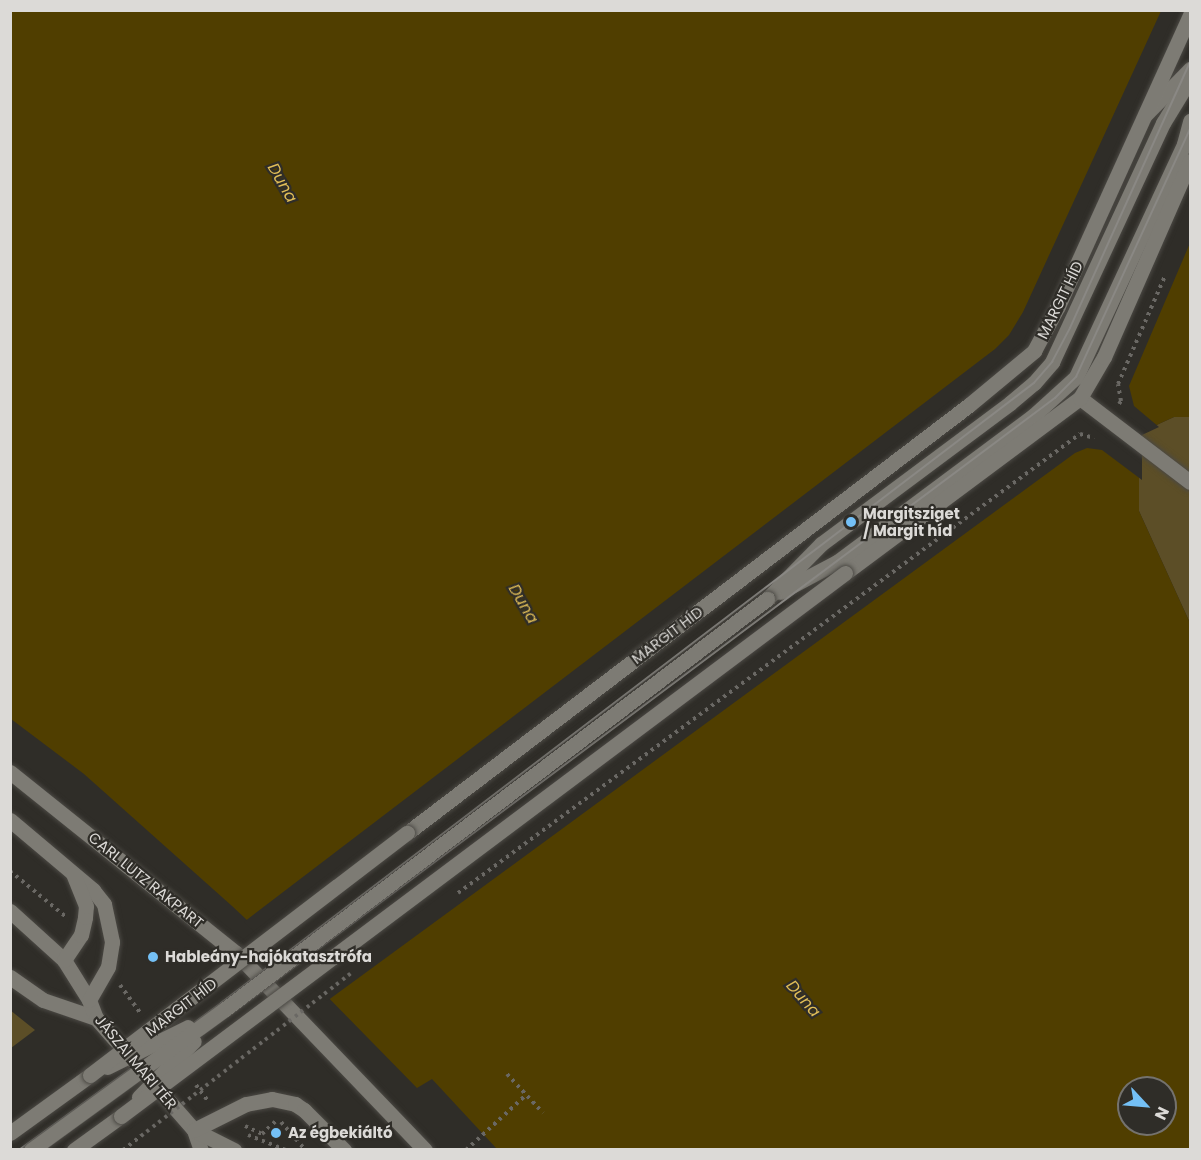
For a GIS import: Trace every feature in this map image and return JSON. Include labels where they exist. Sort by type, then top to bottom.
[{"type":"main road","name":"MARGIT HÍD","points":[[10,1132],[90,1075],[1022,363],[1034,351],[1047,329],[1191,15]]},
{"type":"main road","name":"MARGIT HÍD","points":[[1145,115],[1191,69]]},
{"type":"main road","name":"MARGIT HÍD","points":[[31,1149],[225,1009],[767,599],[821,544],[1034,383],[1052,362],[1163,123],[1191,79]]},
{"type":"main road","name":"MARGIT HÍD","points":[[767,599],[837,562],[1033,416],[1076,377],[1184,144],[1191,121]]},
{"type":"main road","name":"MARGIT HÍD","points":[[74,1149],[1080,398],[1104,357],[1191,161]]},
{"type":"main road","points":[[1080,398],[1191,482]]},
{"type":"main road","name":"MARGIT HÍD","points":[[767,599],[844,573]]},
{"type":"main road","name":"CARL LUTZ RAKPART","points":[[10,772],[236,953],[425,1149]]},
{"type":"main road","points":[[10,820],[93,890],[104,904],[112,942],[108,968],[89,1000]]},
{"type":"main road","points":[[64,960],[81,935],[86,906],[71,871]]},
{"type":"main road","name":"JÁSZAI MARI TÉR","points":[[10,911],[64,960],[89,1000],[96,1018],[194,1130],[201,1149]]},
{"type":"main road","points":[[10,976],[43,1000],[96,1018]]},
{"type":"main road","name":"MARGIT HÍD","points":[[90,1075],[225,1009]]},
{"type":"main road","name":"MARGIT HÍD","points":[[121,1116],[225,1009]]},
{"type":"main road","points":[[194,1130],[261,1100],[282,1100],[304,1110],[344,1149]]},
{"type":"main road","name":"JÁSZAI MARI TÉR","points":[[194,1130],[234,1149]]},
{"type":"path","points":[[1121,401],[1118,384],[1168,269]]},
{"type":"path","points":[[450,898],[1080,434],[1094,438]]},
{"type":"path","points":[[123,1149],[355,969]]},
{"type":"path","points":[[507,1074],[543,1113]]},
{"type":"path","points":[[466,1149],[526,1095]]},
{"type":"path","points":[[223,1116],[246,1134],[286,1149]]},
{"type":"path","points":[[223,1116],[262,1134],[279,1119],[305,1149]]},
{"type":"shaded area","points":[[1174,417],[1190,417],[1190,623],[1139,511],[1139,433]]},
{"type":"shaded area","points":[[10,1010],[35,1030],[11,1048],[10,1048]]},
{"type":"water","name":"Duna","points":[[11,11],[1190,11],[1190,417],[1174,417],[1139,433],[1139,511],[1190,623],[1190,1149],[497,1149],[432,1079],[417,1088],[316,985],[232,906],[84,774],[11,719]]},
{"type":"pier","points":[[1161,11],[1190,11],[1190,243],[1129,386],[1134,406],[1159,427],[1142,435],[1142,480],[1102,450],[1087,448],[1075,453],[327,1001],[244,922],[995,349],[1009,335],[1023,312]]},
{"type":"tram line","points":[[19,1150],[221,1003],[1034,383],[1052,362],[1070,328],[1190,62]]},
{"type":"tram line","points":[[44,1150],[230,1015],[1055,398],[1076,377],[1190,129]]},
{"type":"place","name":"Margitsziget / Margit híd","points":[[851,522]]},
{"type":"place","name":"Hableány-hajókatasztrófa","points":[[153,957]]},
{"type":"place","name":"Az égbekiáltó","points":[[276,1133]]}]
